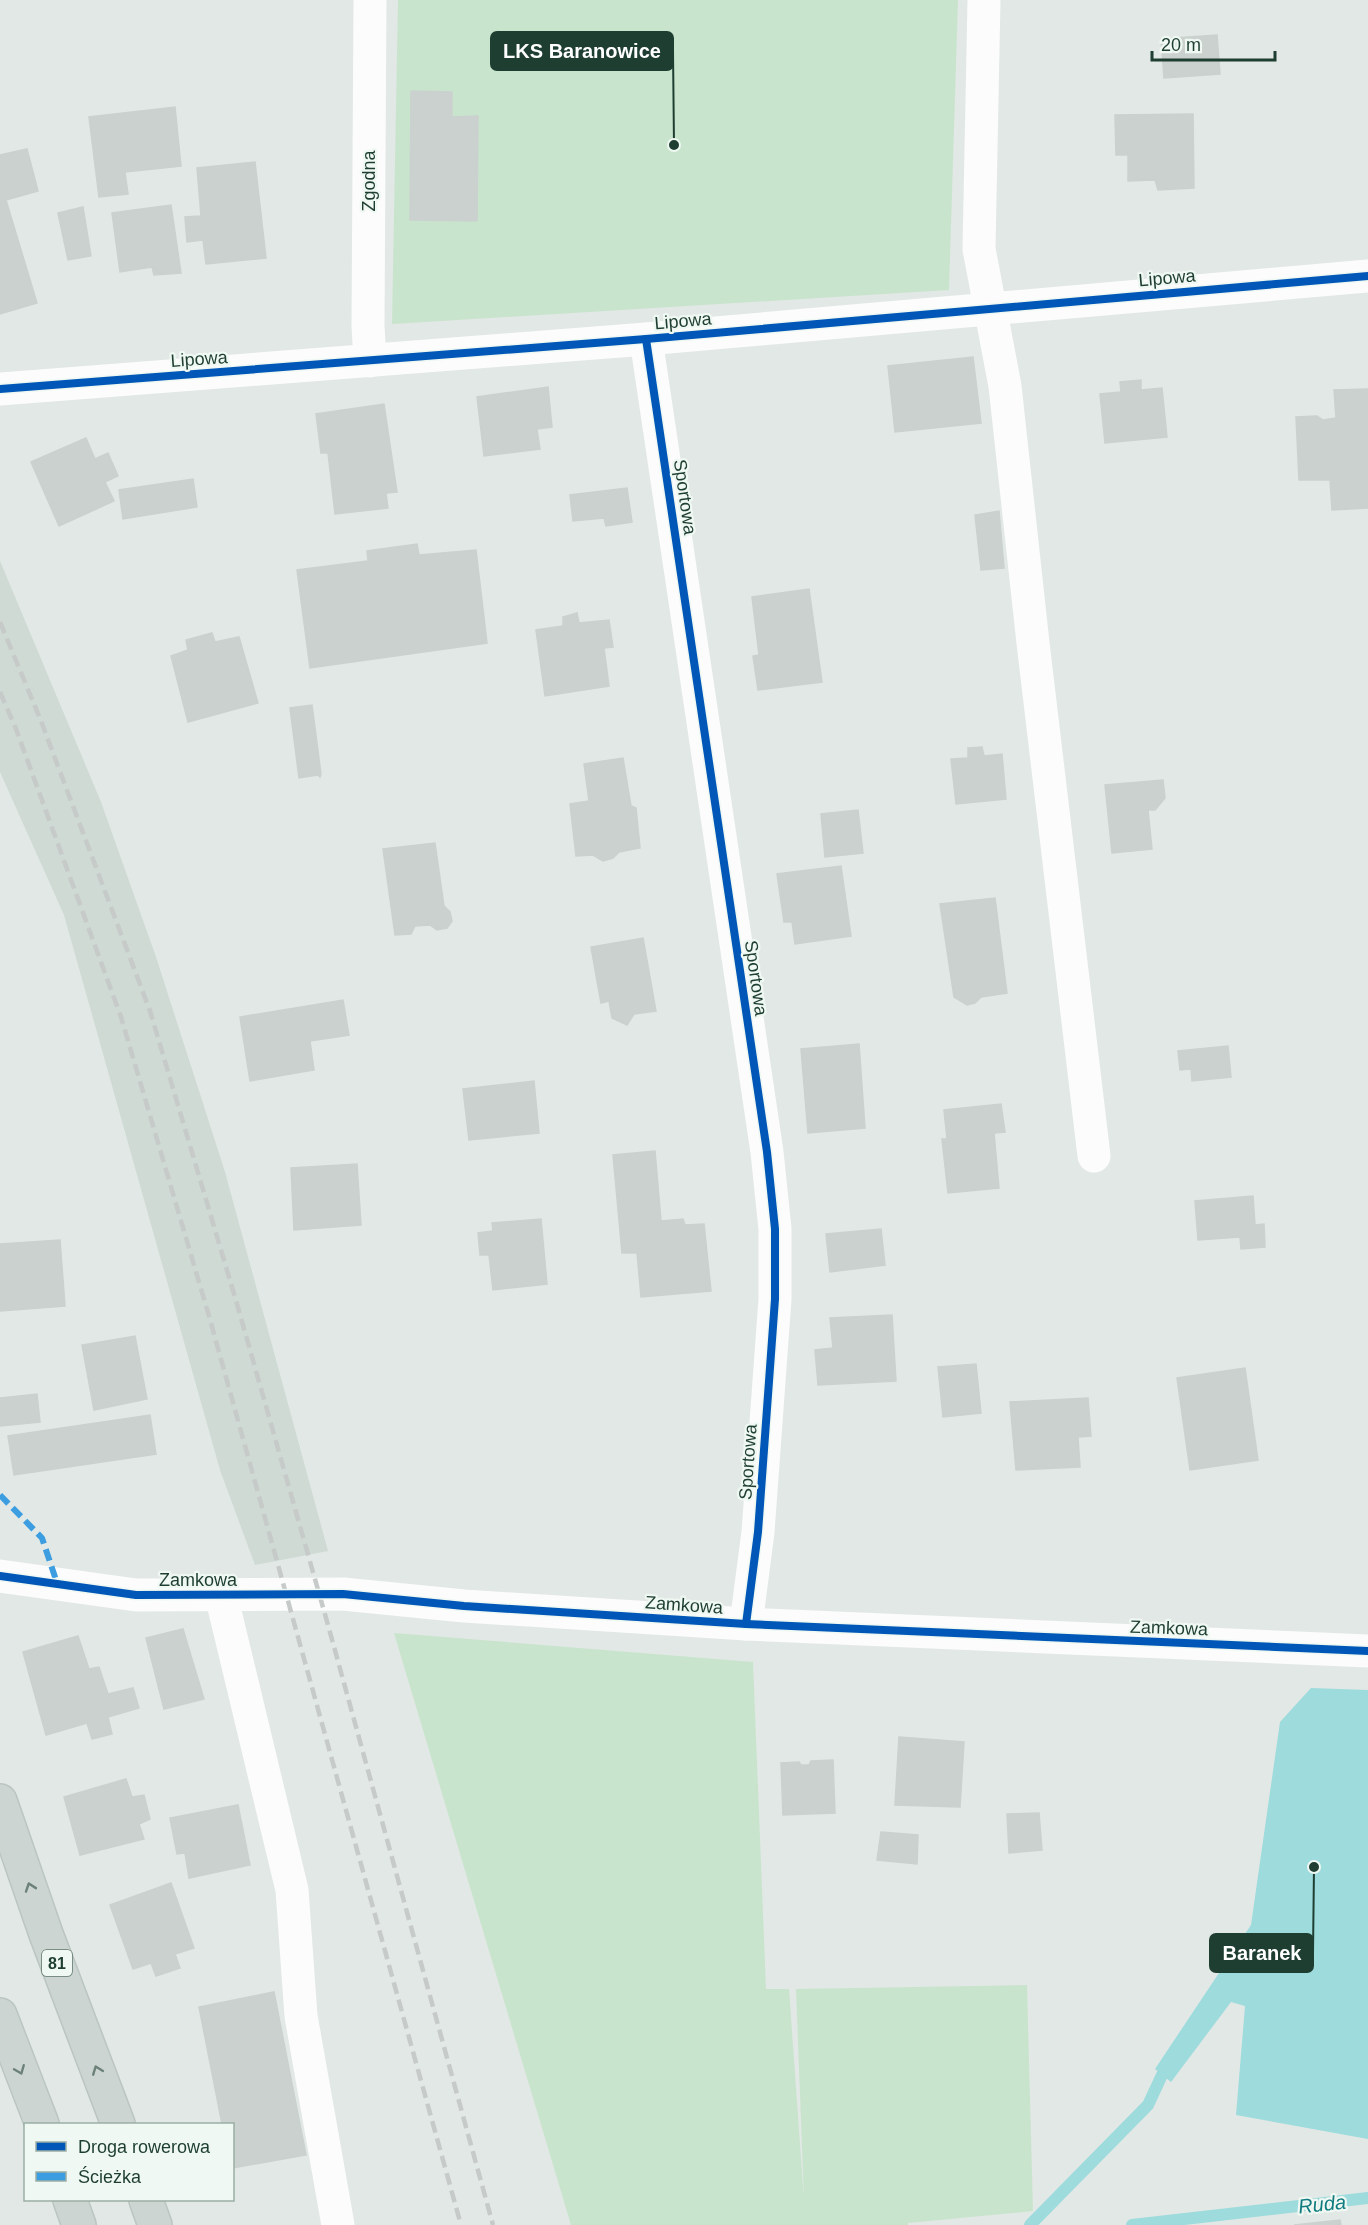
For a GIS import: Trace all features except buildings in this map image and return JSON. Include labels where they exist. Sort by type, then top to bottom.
[{"type":"main road","name":"81","points":[[0,1801],[46,1934],[118,2123]]},
{"type":"main road","points":[[0,2016],[42,2123]]},
{"type":"main road","points":[[71,2201],[79,2225]]},
{"type":"main road","points":[[147,2201],[155,2225]]},
{"type":"street","name":"Zgodna","points":[[370,0],[368,327],[370,362]]},
{"type":"street","points":[[984,0],[979,249],[1005,386],[1094,1156]]},
{"type":"street","name":"Lipowa","points":[[0,389],[370,362],[1368,276]]},
{"type":"street","name":"Sportowa","points":[[646,339],[765,1140],[775,1229],[775,1299],[770,1381],[758,1532],[746,1624]]},
{"type":"street","name":"Zamkowa","points":[[0,1576],[136,1595],[343,1594],[464,1606],[746,1624],[1368,1651]]},
{"type":"street","points":[[221,1595],[292,1890],[301,2016],[338,2225]]},
{"type":"shaded area","points":[[0,561],[101,802],[156,957],[225,1172],[328,1551],[255,1565],[220,1470],[64,915],[0,772]]},
{"type":"green space","points":[[398,0],[958,0],[949,290],[392,324]]},
{"type":"green space","points":[[394,1633],[753,1662],[766,1989],[789,1989],[804,2200],[796,1989],[1027,1985],[1033,2211],[908,2223],[908,2225],[571,2225]]},
{"type":"water","points":[[1311,1688],[1368,1690],[1368,2139],[1236,2115],[1245,2006],[1231,2002],[1171,2082],[1155,2069],[1251,1925],[1280,1722]]},
{"type":"waterway","points":[[1030,2225],[1148,2105],[1162,2075]]},
{"type":"waterway","name":"Ruda","points":[[1132,2225],[1368,2198]]},
{"type":"railway","points":[[0,622],[41,721],[150,1011],[237,1304],[328,1625],[493,2225]]},
{"type":"railway","points":[[0,692],[16,729],[121,1017],[209,1316],[461,2225]]},
{"type":"marked path","points":[[0,1495],[42,1538],[58,1586]]},
{"type":"cycle path","points":[[0,389],[646,339],[1368,276]]},
{"type":"cycle path","points":[[646,339],[767,1152],[775,1229],[775,1299],[758,1532],[746,1624]]},
{"type":"cycle path","points":[[0,1576],[136,1595],[343,1594],[464,1606],[746,1624],[1368,1651]]},
{"type":"place","name":"LKS Baranowice","points":[[674,145]]},
{"type":"place","name":"Baranek","points":[[1314,1867]]}]
